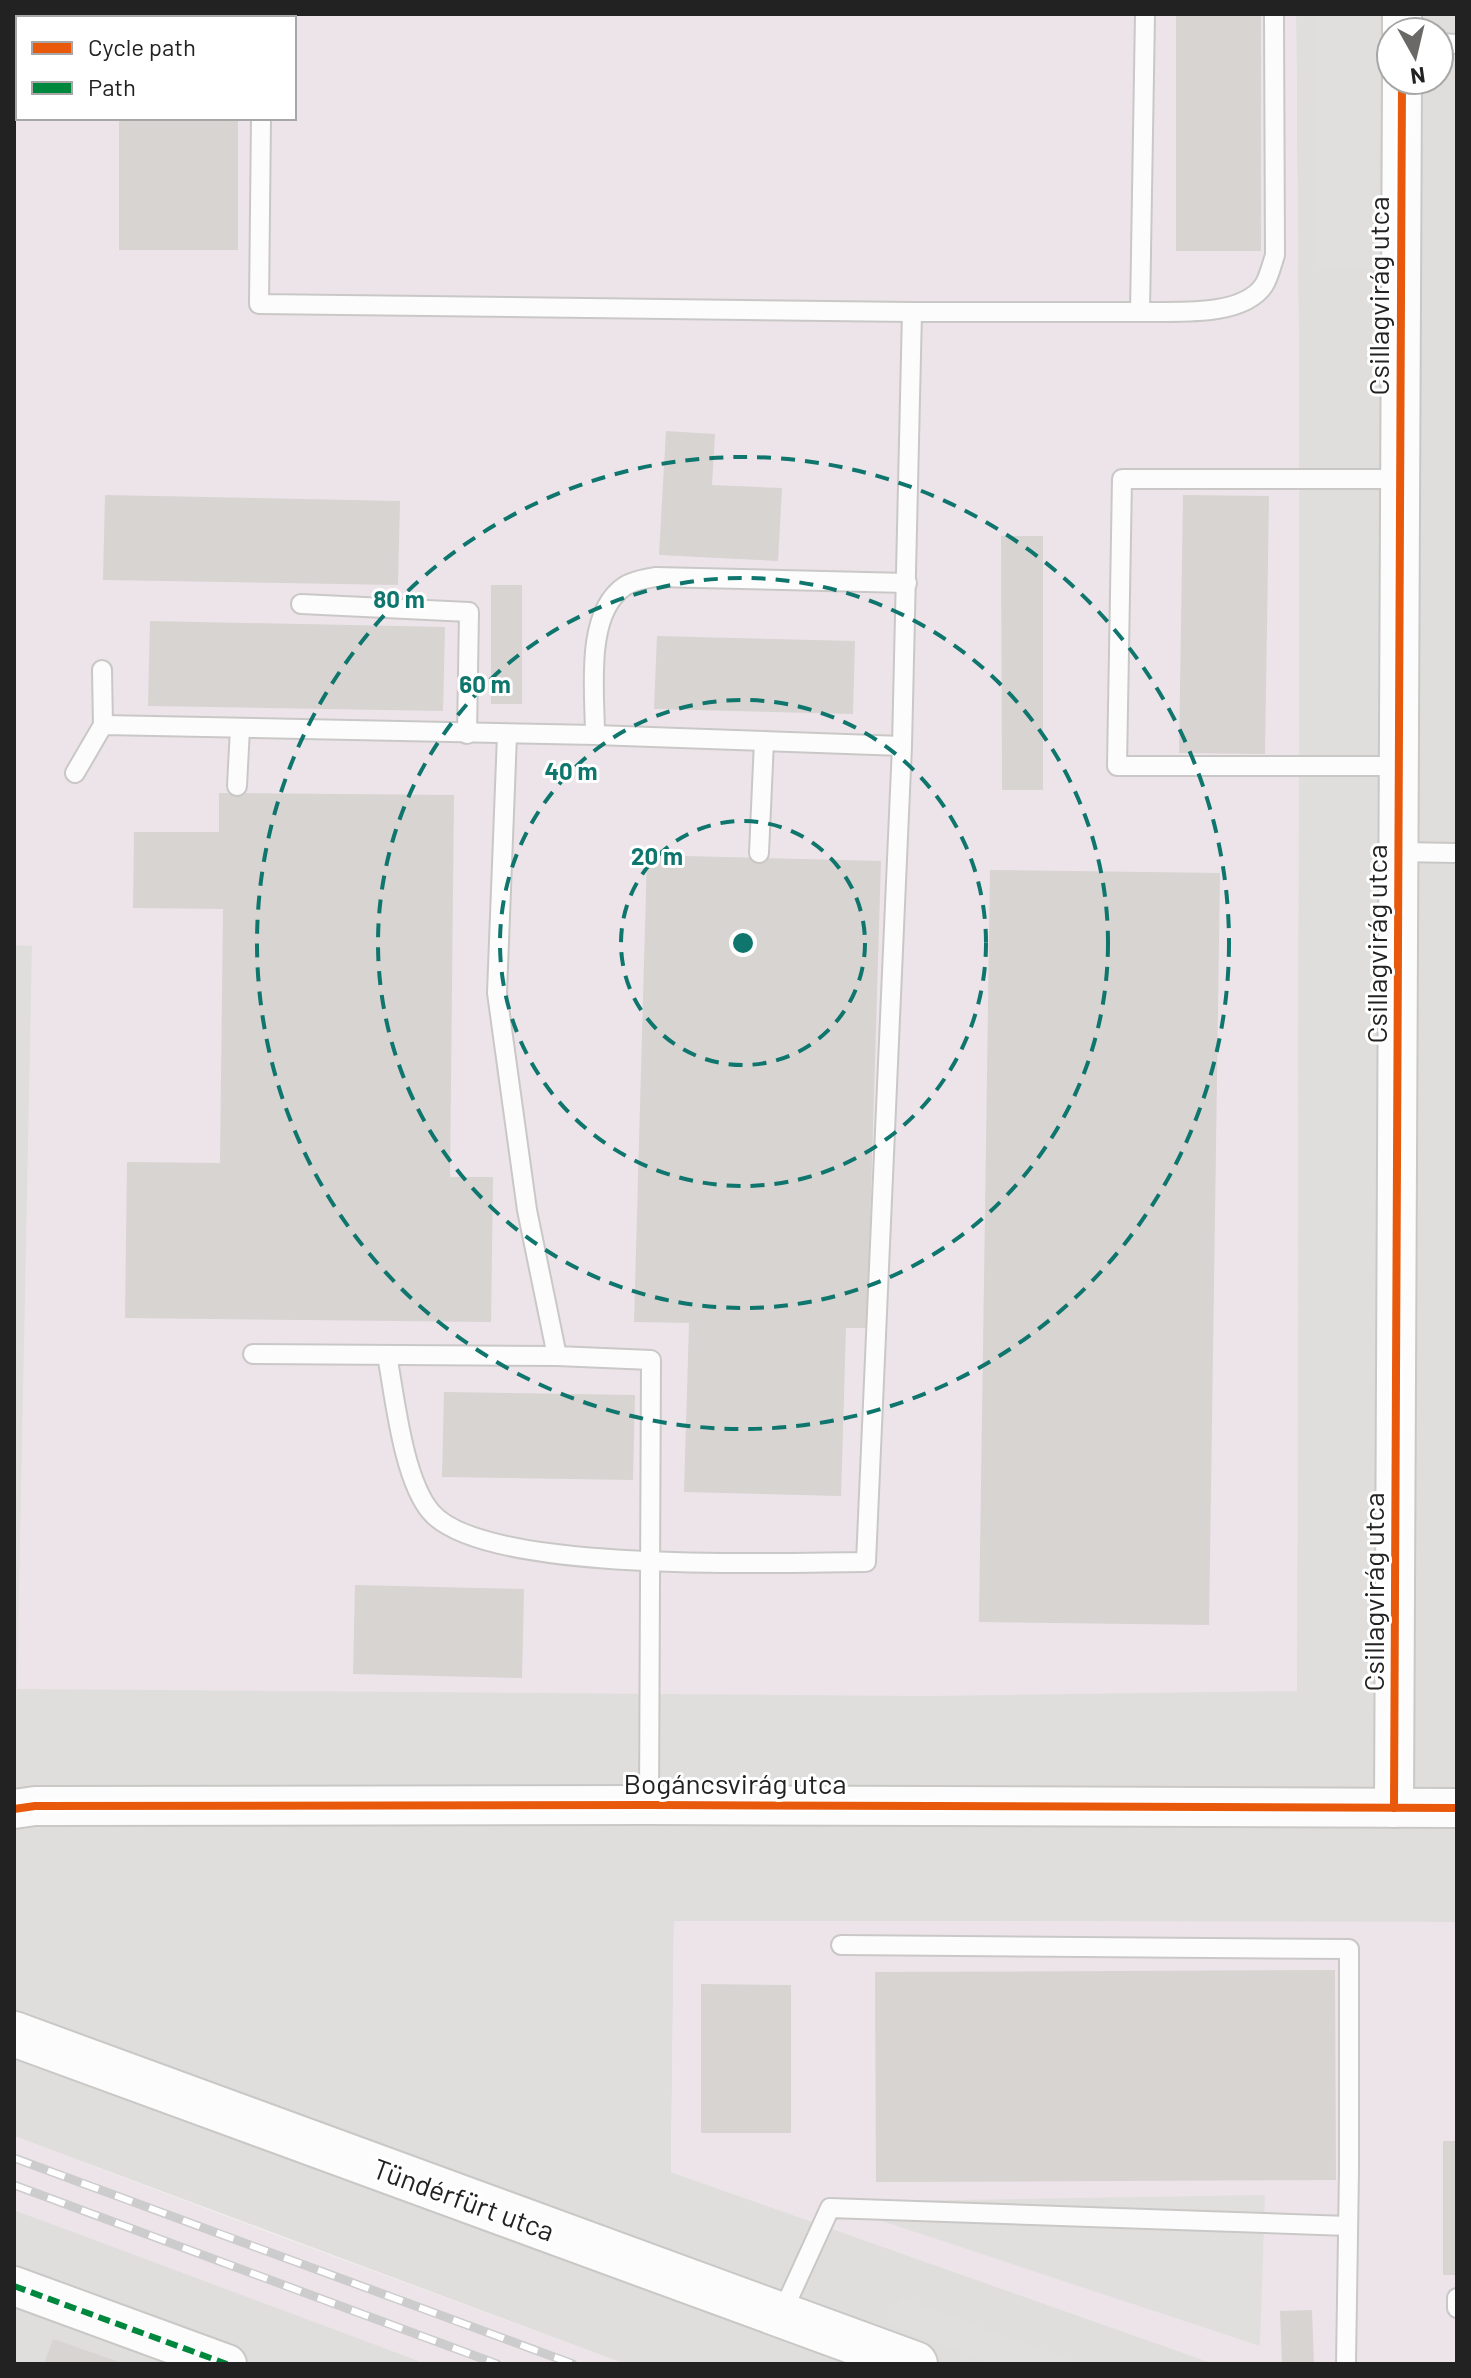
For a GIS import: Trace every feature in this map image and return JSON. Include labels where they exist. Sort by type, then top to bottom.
[{"type":"street","name":"Csillagvirág utca","points":[[1394,1808],[1402,96]]},
{"type":"street","name":"Bogáncsvirág utca","points":[[14,1809],[35,1806],[649,1805],[1457,1808]]},
{"type":"street","name":"Tündérfürt utca","points":[[14,2034],[915,2364]]},
{"type":"street","points":[[14,2286],[227,2364]]},
{"type":"lane","points":[[1140,312],[1145,14]]},
{"type":"lane","points":[[261,120],[259,304],[912,312],[1212,310],[1233,306],[1264,286],[1275,255],[1274,14]]},
{"type":"lane","points":[[387,1355],[415,1484],[432,1514],[449,1528],[474,1538],[516,1548],[650,1563],[866,1562],[902,746],[912,312]]},
{"type":"lane","points":[[1398,766],[1117,766],[1122,479],[1400,479]]},
{"type":"lane","points":[[595,735],[596,637],[605,610],[625,586],[655,577],[907,583]]},
{"type":"lane","points":[[301,604],[469,612],[467,734]]},
{"type":"lane","points":[[75,773],[103,725],[102,670]]},
{"type":"lane","points":[[103,725],[595,735],[902,746]]},
{"type":"lane","points":[[237,786],[240,728]]},
{"type":"lane","points":[[507,735],[497,993],[527,1210],[557,1356]]},
{"type":"lane","points":[[759,853],[764,741]]},
{"type":"lane","points":[[1398,852],[1457,853]]},
{"type":"lane","points":[[253,1354],[557,1356],[651,1360],[649,1805]]},
{"type":"lane","points":[[841,1945],[1349,1949],[1346,2364]]},
{"type":"lane","points":[[781,2315],[830,2208],[1348,2226]]},
{"type":"lane","points":[[1457,2298],[1457,2308]]},
{"type":"shaded area","points":[[14,14],[1296,14],[1299,405],[1297,1691],[926,1696],[17,1689],[32,946],[14,945]]},
{"type":"shaded area","points":[[1296,14],[1457,14],[1457,1922],[674,1921],[671,2172],[1215,2364],[625,2364],[14,2136],[14,945],[32,945],[1297,1691],[1299,405]]},
{"type":"shaded area","points":[[1316,14],[1380,14],[1375,16],[1375,96],[1380,96],[1379,268],[1316,268]]},
{"type":"shaded area","points":[[674,1921],[1457,1922],[1457,2364],[1215,2364],[671,2172]]},
{"type":"shaded area","points":[[14,2136],[625,2364],[427,2364],[14,2210]]},
{"type":"shaded area","points":[[1265,2195],[1260,2346],[824,2202]]},
{"type":"shaded area","points":[[14,2210],[238,2292],[427,2364],[14,2364]]},
{"type":"shaded area","points":[[902,2298],[1081,2364],[993,2364],[885,2323]]},
{"type":"building","points":[[119,14],[239,14],[239,16]]},
{"type":"building","points":[[1176,14],[1261,14],[1261,251],[1176,251]]},
{"type":"building","points":[[119,120],[238,120],[238,250],[119,250]]},
{"type":"building","points":[[666,431],[715,434],[712,485],[782,488],[778,561],[659,555]]},
{"type":"building","points":[[105,495],[400,501],[398,585],[103,580]]},
{"type":"building","points":[[1183,495],[1269,496],[1265,754],[1179,753]]},
{"type":"building","points":[[1001,536],[1043,536],[1043,790],[1002,790]]},
{"type":"building","points":[[491,585],[522,585],[522,704],[491,704]]},
{"type":"building","points":[[150,621],[445,627],[443,711],[148,706]]},
{"type":"building","points":[[657,636],[855,641],[853,714],[654,709]]},
{"type":"building","points":[[219,793],[454,795],[450,1177],[493,1177],[491,1322],[125,1318],[127,1162],[220,1163],[223,909],[133,908],[134,832],[219,832]]},
{"type":"building","points":[[647,855],[881,861],[867,1328],[846,1328],[841,1496],[684,1492],[689,1323],[634,1322]]},
{"type":"building","points":[[990,870],[1220,873],[1209,1625],[979,1622]]},
{"type":"building","points":[[444,1392],[635,1395],[633,1480],[442,1477]]},
{"type":"building","points":[[355,1585],[524,1589],[522,1678],[353,1674]]},
{"type":"building","points":[[1335,1970],[1336,2180],[876,2182],[875,1972]]},
{"type":"building","points":[[701,1984],[791,1985],[791,2133],[701,2133]]},
{"type":"building","points":[[1443,2141],[1457,2141],[1457,2275],[1443,2275]]},
{"type":"building","points":[[1312,2310],[1314,2364],[1282,2364],[1280,2311]]},
{"type":"building","points":[[53,2339],[125,2364],[44,2364]]},
{"type":"railway","points":[[14,2158],[573,2364]]},
{"type":"railway","points":[[14,2185],[497,2364]]},
{"type":"marked path","points":[[14,2286],[227,2364]]},
{"type":"cycle path","points":[[1394,1808],[1402,96]]},
{"type":"cycle path","points":[[14,1809],[35,1806],[649,1805],[1457,1808]]}]
